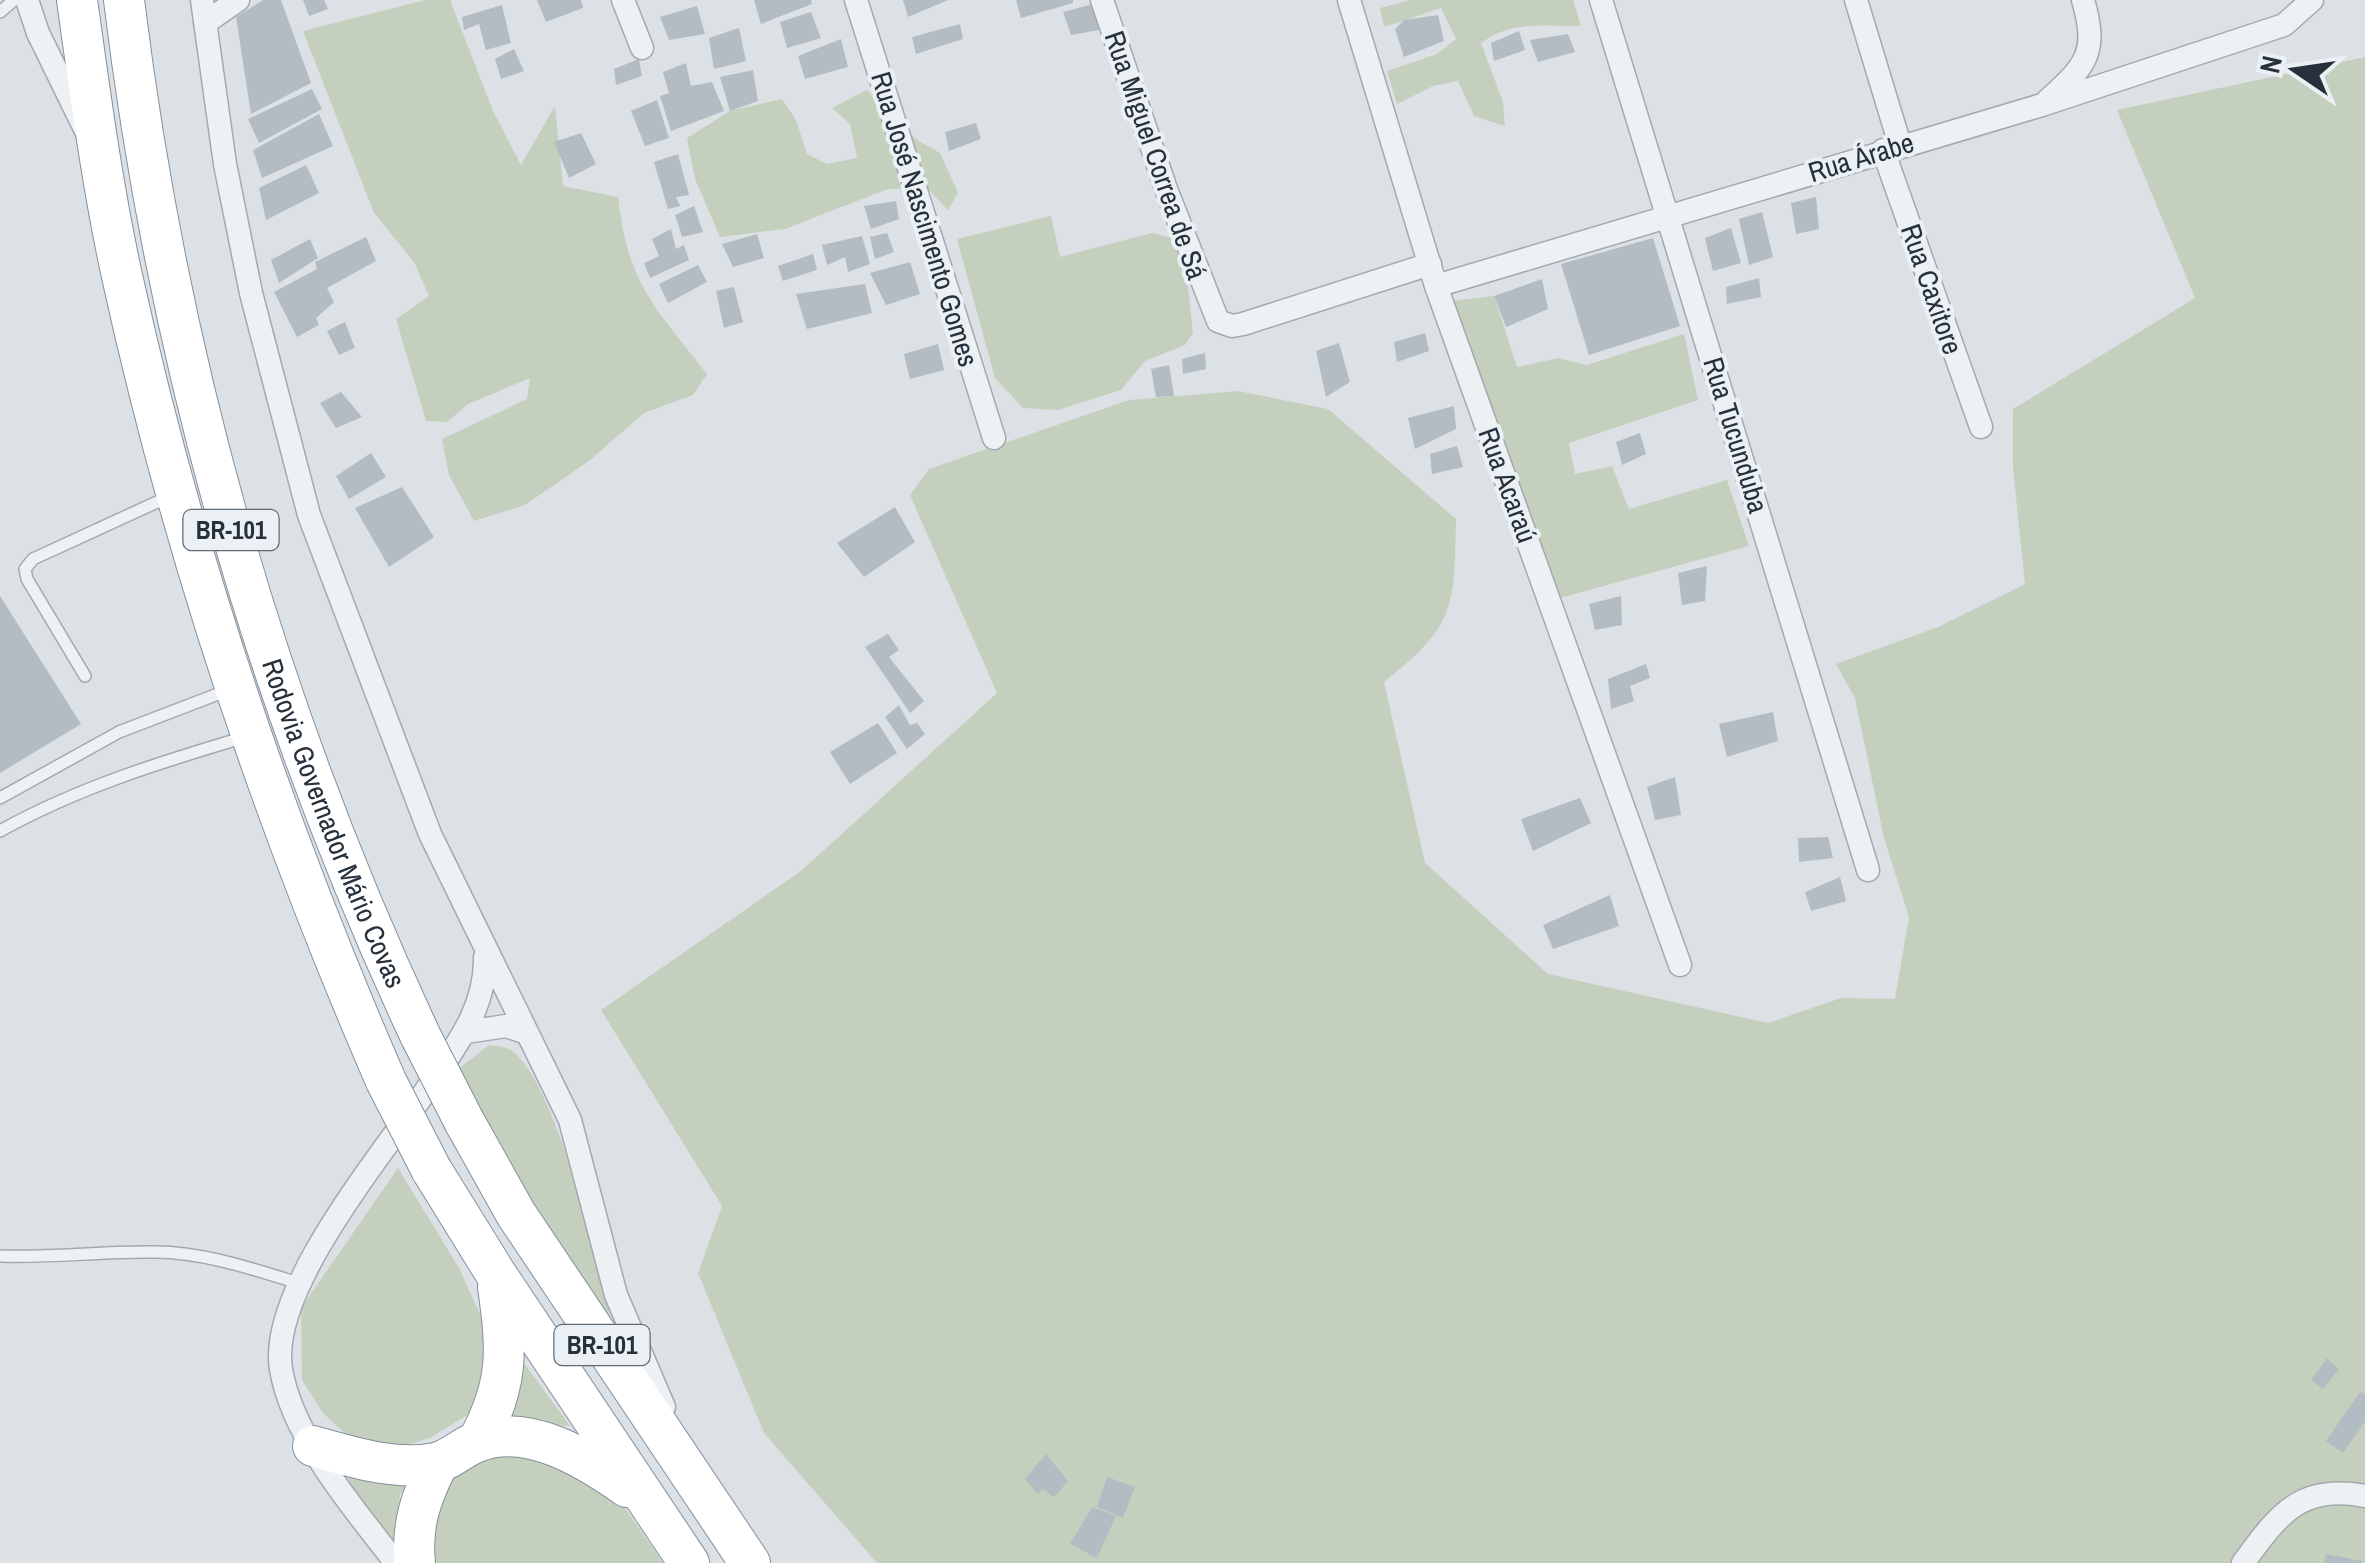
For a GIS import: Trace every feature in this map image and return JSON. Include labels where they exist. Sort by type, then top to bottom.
[{"type":"highway","name":"Rodovia Governador Mário Covas","points":[[77,0],[122,274],[177,493],[233,688],[304,889],[386,1081],[432,1169],[496,1274],[690,1563]]},
{"type":"highway","name":"Rodovia Governador Mário Covas","points":[[124,0],[137,107],[166,268],[212,465],[301,754],[348,876],[464,1121],[526,1229],[750,1563]]},
{"type":"highway","points":[[478,1440],[505,1376],[506,1339],[496,1274]]},
{"type":"highway","points":[[313,1446],[376,1462],[438,1463],[478,1440],[519,1438],[554,1446],[592,1463],[643,1498]]},
{"type":"highway","points":[[416,1563],[413,1533],[420,1501],[438,1463]]},
{"type":"street","points":[[27,0],[38,33],[102,164]]},
{"type":"street","points":[[238,0],[204,11],[225,164],[251,293],[309,515],[430,834],[570,1120],[616,1295],[711,1505]]},
{"type":"street","points":[[624,0],[642,48]]},
{"type":"street","name":"Rua José Nascimento Gomes","points":[[856,0],[994,438]]},
{"type":"street","name":"Rua Miguel Correa de Sá","points":[[1102,0],[1210,311]]},
{"type":"street","name":"Rua Acaraú","points":[[1348,0],[1433,275],[1680,965]]},
{"type":"street","name":"Rua Tucunduba","points":[[1601,0],[1868,870]]},
{"type":"street","name":"Rua Caxitore","points":[[1856,0],[1891,148],[1981,426]]},
{"type":"street","points":[[2083,0],[2091,42]]},
{"type":"street","points":[[2042,105],[2083,67],[2098,0]]},
{"type":"street","name":"Rua Árabe","points":[[1210,311],[1224,325],[1244,324],[1669,215],[2042,105],[2284,25],[2312,0]]},
{"type":"street","points":[[396,1563],[313,1446],[281,1370],[281,1325],[298,1283],[466,1032],[485,985],[485,948]]},
{"type":"street","points":[[466,1032],[506,1026],[526,1033]]},
{"type":"street","points":[[2243,1563],[2302,1498],[2341,1491],[2365,1496]]},
{"type":"lane","points":[[0,12],[14,0]]},
{"type":"lane","points":[[85,676],[27,578],[26,569],[34,560],[177,493]]},
{"type":"lane","points":[[0,798],[119,732],[233,688]]},
{"type":"lane","points":[[0,831],[38,810],[144,767],[249,736]]},
{"type":"lane","points":[[0,1256],[66,1258],[158,1252],[244,1266],[298,1283]]},
{"type":"green space","points":[[425,0],[450,0],[493,111],[521,165],[555,106],[563,186],[618,197],[637,274],[659,312],[707,374],[693,395],[644,413],[589,461],[525,505],[474,521],[449,475],[442,439],[527,399],[530,378],[468,404],[447,422],[426,421],[396,319],[429,296],[414,262],[374,213],[303,31]]},
{"type":"green space","points":[[1410,0],[1573,0],[1581,26],[1517,27],[1481,43],[1503,102],[1505,126],[1474,116],[1458,81],[1433,86],[1397,104],[1387,71],[1437,54],[1456,39],[1441,8],[1384,27],[1380,8]]},
{"type":"green space","points":[[2365,57],[2365,1563],[877,1563],[764,1433],[698,1273],[722,1206],[601,1010],[801,871],[997,693],[910,495],[929,469],[1129,400],[1238,391],[1328,409],[1456,519],[1454,574],[1446,612],[1425,645],[1384,682],[1425,863],[1548,974],[1768,1023],[1841,998],[1895,999],[1909,917],[1884,838],[1855,698],[1836,664],[1938,627],[2025,584],[2013,468],[2013,409],[2195,298],[2117,110]]},
{"type":"green space","points":[[867,90],[917,140],[940,153],[958,193],[948,210],[927,188],[888,189],[785,229],[720,237],[695,179],[687,138],[730,111],[782,99],[796,120],[807,154],[827,164],[857,158],[850,124],[832,108]]},
{"type":"green space","points":[[1051,216],[1060,257],[1152,233],[1173,238],[1188,288],[1193,333],[1185,345],[1145,361],[1121,390],[1058,410],[1023,408],[995,378],[957,239]]},
{"type":"green space","points":[[1494,296],[1517,367],[1558,358],[1587,365],[1684,334],[1698,400],[1569,443],[1575,474],[1612,466],[1629,509],[1727,480],[1749,546],[1560,598],[1451,301]]},
{"type":"green space","points":[[489,1045],[511,1050],[529,1070],[546,1102],[577,1188],[616,1346],[453,1073]]},
{"type":"green space","points":[[398,1168],[459,1268],[492,1340],[490,1389],[469,1414],[430,1438],[390,1450],[352,1440],[323,1413],[302,1380],[301,1308]]},
{"type":"green space","points":[[521,1359],[570,1426],[507,1424]]},
{"type":"green space","points":[[501,1449],[567,1459],[616,1495],[663,1563],[424,1563],[435,1504],[449,1479]]},
{"type":"green space","points":[[341,1466],[415,1470],[400,1495],[397,1562]]},
{"type":"building","points":[[263,0],[281,0],[311,83],[251,114],[236,17]]},
{"type":"building","points":[[303,0],[324,0],[328,9],[309,16]]},
{"type":"building","points":[[537,0],[581,0],[583,8],[546,22]]},
{"type":"building","points":[[754,0],[811,0],[812,4],[761,24]]},
{"type":"building","points":[[903,0],[948,0],[908,17]]},
{"type":"building","points":[[1016,0],[1073,0],[1073,3],[1021,18]]},
{"type":"building","points":[[1093,4],[1099,30],[1071,35],[1063,12]]},
{"type":"building","points":[[502,5],[511,43],[486,50],[479,24],[464,30],[462,17]]},
{"type":"building","points":[[697,6],[705,34],[669,40],[660,17]]},
{"type":"building","points":[[811,12],[821,38],[787,48],[780,22]]},
{"type":"building","points":[[1438,15],[1444,41],[1404,57],[1395,29],[1404,20]]},
{"type":"building","points":[[960,24],[963,39],[916,54],[912,37]]},
{"type":"building","points":[[739,28],[746,61],[714,69],[709,38]]},
{"type":"building","points":[[1519,31],[1525,50],[1494,61],[1491,43]]},
{"type":"building","points":[[1568,34],[1575,52],[1538,62],[1530,40]]},
{"type":"building","points":[[841,39],[848,67],[805,79],[798,56]]},
{"type":"building","points":[[514,49],[524,71],[501,79],[495,59]]},
{"type":"building","points":[[639,59],[642,76],[616,85],[614,69]]},
{"type":"building","points":[[686,63],[691,86],[712,82],[724,111],[671,131],[660,96],[669,93],[663,72]]},
{"type":"building","points":[[753,70],[758,101],[730,111],[720,77]]},
{"type":"building","points":[[312,89],[322,109],[259,143],[248,119]]},
{"type":"building","points":[[657,100],[669,138],[645,146],[631,111]]},
{"type":"building","points":[[319,114],[333,146],[262,178],[253,150]]},
{"type":"building","points":[[976,123],[981,139],[949,151],[945,132]]},
{"type":"building","points":[[581,133],[596,164],[569,178],[554,142]]},
{"type":"building","points":[[678,154],[689,195],[676,197],[680,206],[668,209],[654,162]]},
{"type":"building","points":[[306,165],[319,193],[266,220],[259,188]]},
{"type":"building","points":[[1816,197],[1819,229],[1796,234],[1791,203]]},
{"type":"building","points":[[896,201],[899,219],[871,229],[864,206]]},
{"type":"building","points":[[694,206],[703,232],[682,237],[675,215]]},
{"type":"building","points":[[1762,212],[1773,257],[1749,265],[1739,219]]},
{"type":"building","points":[[1731,228],[1741,263],[1713,271],[1705,238]]},
{"type":"building","points":[[671,229],[676,249],[684,245],[689,260],[650,278],[644,263],[659,256],[652,239]]},
{"type":"building","points":[[887,233],[894,252],[875,259],[870,237]]},
{"type":"building","points":[[757,234],[764,258],[733,267],[722,244]]},
{"type":"building","points":[[862,236],[870,264],[848,272],[845,257],[827,265],[822,245]]},
{"type":"building","points":[[366,237],[376,261],[327,288],[334,302],[316,318],[319,325],[297,337],[274,292],[317,269],[315,262]]},
{"type":"building","points":[[1653,238],[1680,326],[1589,355],[1561,264]]},
{"type":"building","points":[[310,239],[318,258],[279,283],[271,260]]},
{"type":"building","points":[[813,254],[817,270],[783,281],[778,266]]},
{"type":"building","points":[[910,262],[920,294],[886,305],[870,273]]},
{"type":"building","points":[[698,265],[707,282],[668,303],[659,284]]},
{"type":"building","points":[[1759,278],[1761,297],[1727,304],[1726,287]]},
{"type":"building","points":[[1542,279],[1548,309],[1506,327],[1494,296]]},
{"type":"building","points":[[865,284],[872,313],[807,329],[796,294]]},
{"type":"building","points":[[734,287],[743,322],[724,328],[716,291]]},
{"type":"building","points":[[345,322],[355,348],[339,355],[327,331]]},
{"type":"building","points":[[1425,333],[1429,351],[1397,362],[1394,342]]},
{"type":"building","points":[[1339,343],[1350,382],[1326,397],[1316,351]]},
{"type":"building","points":[[938,344],[944,370],[910,379],[904,354]]},
{"type":"building","points":[[1205,353],[1206,369],[1183,374],[1182,359]]},
{"type":"building","points":[[1169,365],[1174,396],[1156,397],[1151,369]]},
{"type":"building","points":[[341,392],[362,417],[336,428],[320,403]]},
{"type":"building","points":[[1454,406],[1456,429],[1415,449],[1408,418]]},
{"type":"building","points":[[1640,433],[1646,454],[1622,465],[1616,442]]},
{"type":"building","points":[[1457,446],[1463,467],[1432,474],[1430,454]]},
{"type":"building","points":[[371,453],[386,477],[349,499],[336,476]]},
{"type":"building","points":[[402,487],[434,537],[389,567],[355,508]]},
{"type":"building","points":[[895,507],[915,542],[864,577],[837,543]]},
{"type":"building","points":[[1707,566],[1705,601],[1682,605],[1678,573]]},
{"type":"building","points":[[0,596],[81,724],[0,773]]},
{"type":"building","points":[[1621,596],[1622,625],[1595,630],[1589,604]]},
{"type":"building","points":[[888,634],[899,650],[889,657],[924,701],[910,713],[865,647]]},
{"type":"building","points":[[1646,664],[1650,678],[1630,686],[1634,701],[1611,709],[1608,679]]},
{"type":"building","points":[[899,705],[910,725],[917,723],[925,734],[907,749],[885,717]]},
{"type":"building","points":[[1773,712],[1778,741],[1727,757],[1719,724]]},
{"type":"building","points":[[878,723],[897,753],[850,784],[830,752]]},
{"type":"building","points":[[1675,777],[1681,815],[1655,820],[1647,787]]},
{"type":"building","points":[[1580,798],[1591,823],[1533,851],[1521,819]]},
{"type":"building","points":[[1828,837],[1833,858],[1799,862],[1798,838]]},
{"type":"building","points":[[1840,877],[1846,901],[1811,911],[1805,892]]},
{"type":"building","points":[[1610,895],[1619,926],[1553,949],[1543,925]]},
{"type":"building","points":[[2327,1358],[2339,1369],[2323,1389],[2311,1380]]},
{"type":"building","points":[[2360,1392],[2365,1395],[2365,1422],[2343,1453],[2326,1441]]},
{"type":"building","points":[[1046,1454],[1068,1481],[1054,1497],[1043,1489],[1038,1494],[1025,1479]]},
{"type":"building","points":[[1107,1477],[1135,1487],[1123,1518],[1097,1507]]},
{"type":"building","points":[[1092,1507],[1116,1516],[1097,1558],[1070,1544]]},
{"type":"building","points":[[2326,1554],[2362,1561],[2362,1563],[2324,1563]]}]
